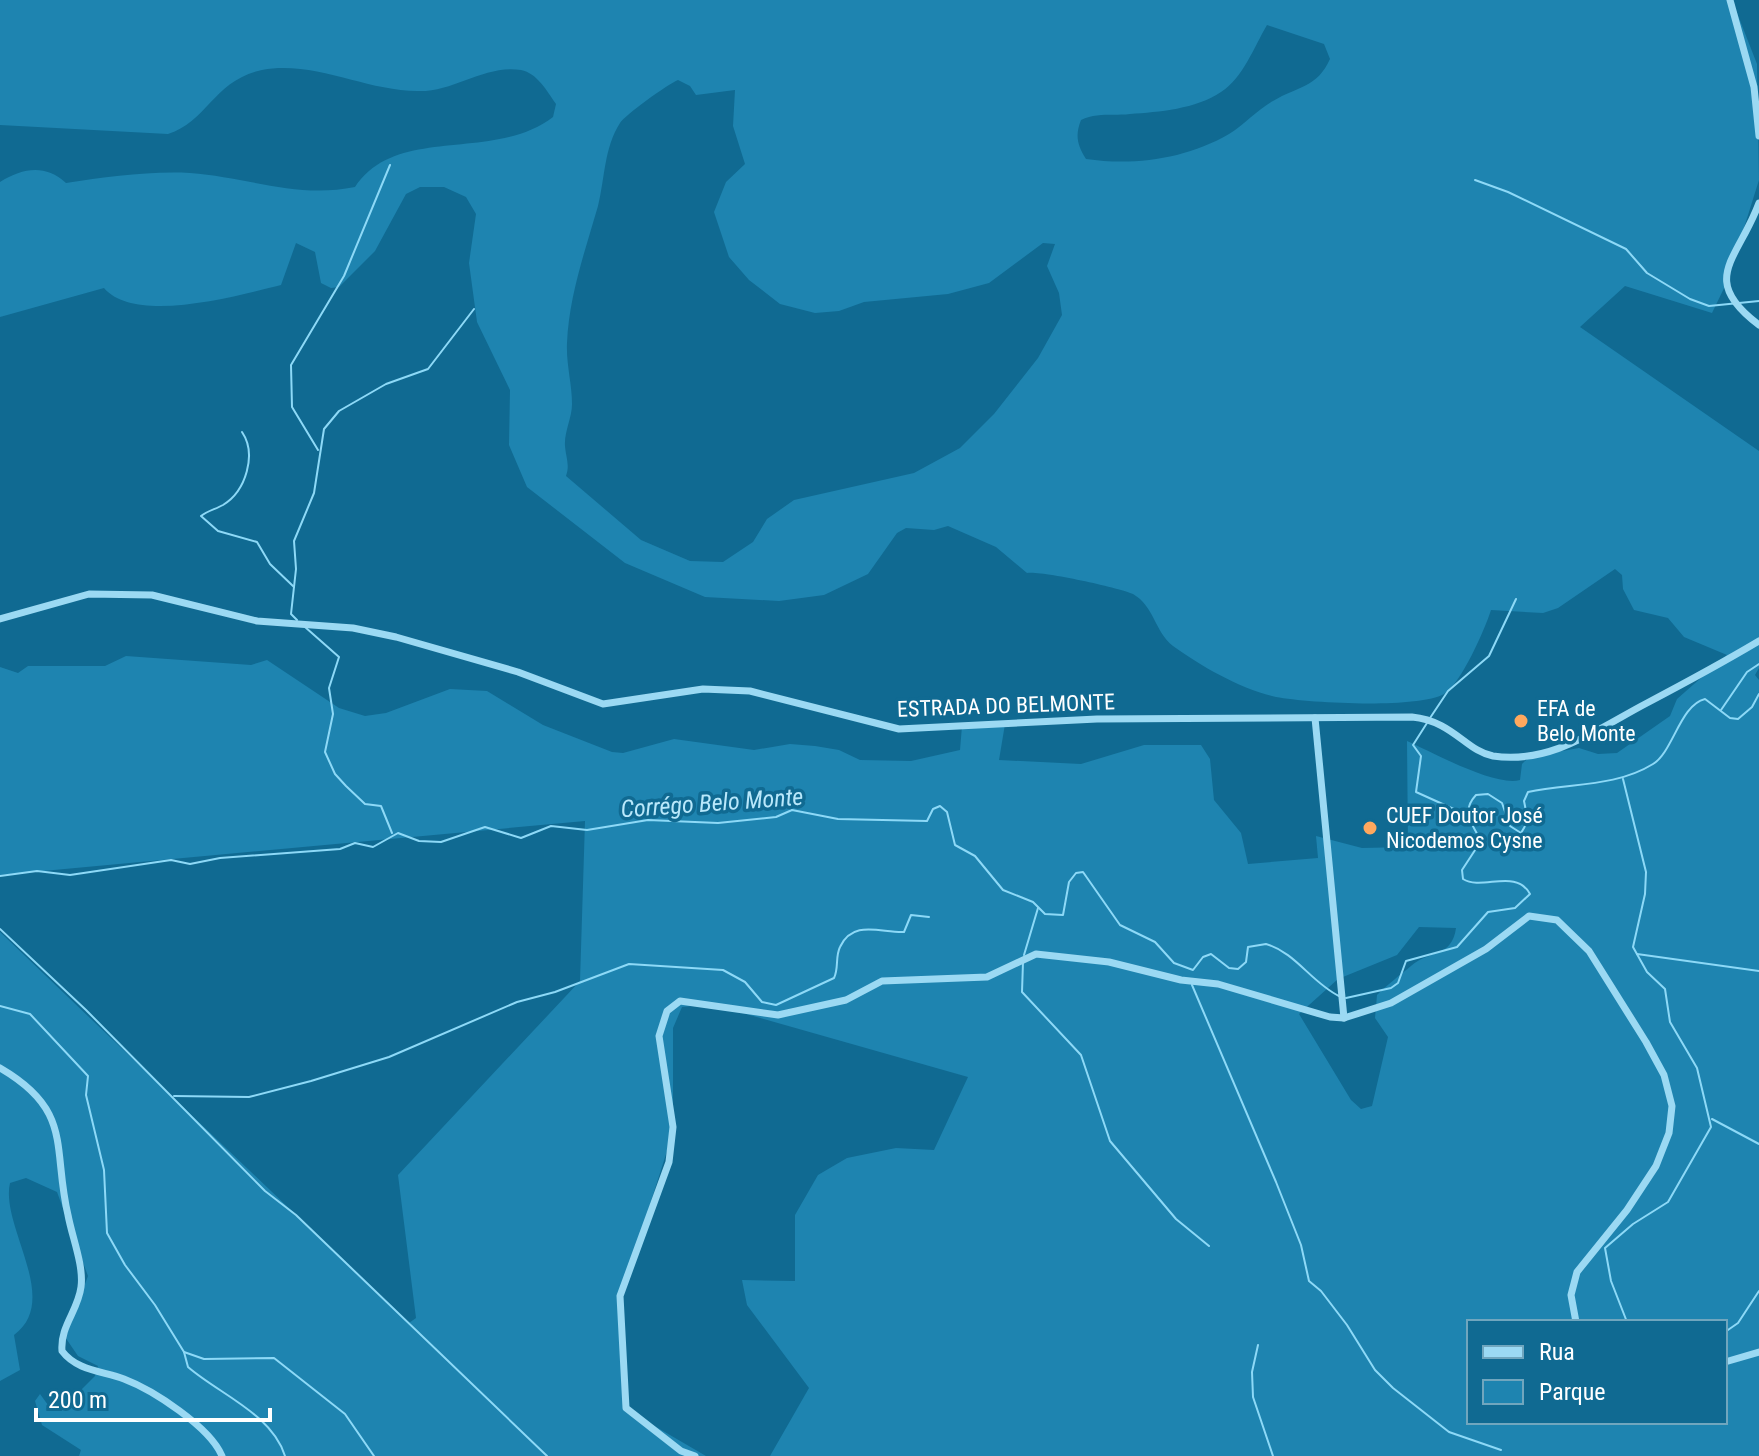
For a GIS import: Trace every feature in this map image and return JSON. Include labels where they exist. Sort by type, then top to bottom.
[{"type":"street","points":[[1730,0],[1754,87],[1759,136]]},
{"type":"street","points":[[1759,203],[1725,282],[1730,298],[1759,325]]},
{"type":"street","name":"ESTRADA DO BELMONTE","points":[[0,619],[89,594],[152,595],[257,621],[353,628],[396,637],[518,672],[603,704],[703,689],[750,691],[899,729],[1097,719],[1429,719],[1446,725],[1486,753],[1505,756],[1536,753],[1597,732],[1647,703],[1693,682],[1759,641]]},
{"type":"street","points":[[1315,718],[1344,1018]]},
{"type":"street","points":[[695,1456],[681,1451],[626,1408],[620,1345],[621,1291],[669,1162],[673,1127],[659,1036],[661,1020],[674,1005],[692,1000],[778,1015],[846,1000],[882,981],[979,979],[1025,956],[1047,955],[1109,962],[1181,980],[1218,984],[1321,1015],[1344,1018],[1391,1003],[1486,949],[1529,916],[1545,915],[1557,920],[1589,951],[1615,988],[1664,1075],[1672,1106],[1669,1133],[1656,1166],[1627,1210],[1577,1272],[1571,1295],[1576,1320]]},
{"type":"street","points":[[0,1068],[35,1094],[59,1140],[66,1205],[82,1282],[62,1334],[62,1351],[71,1361],[132,1383],[174,1408],[213,1439],[222,1456]]},
{"type":"street","points":[[1727,1361],[1759,1352]]},
{"type":"green space","points":[[0,0],[1732,0],[1757,64],[1759,180],[1727,282],[1712,313],[1625,286],[1580,327],[1759,451],[1759,668],[1755,675],[1759,680],[1759,1456],[770,1456],[809,1388],[747,1305],[742,1280],[795,1281],[795,1215],[818,1175],[847,1158],[896,1148],[934,1150],[968,1077],[711,1004],[682,1007],[673,1028],[673,1117],[667,1151],[622,1292],[627,1410],[706,1456],[79,1456],[81,1450],[42,1425],[35,1401],[40,1394],[48,1405],[63,1408],[95,1376],[98,1366],[78,1356],[65,1337],[88,1276],[57,1192],[26,1178],[10,1183],[9,1200],[31,1283],[32,1303],[27,1320],[14,1335],[20,1370],[0,1381],[0,932],[409,1323],[416,1318],[398,1175],[580,981],[585,821],[0,875],[0,667],[18,673],[28,666],[105,666],[126,656],[251,665],[267,660],[339,708],[365,716],[386,713],[450,689],[487,691],[543,725],[612,752],[623,753],[674,739],[754,750],[790,744],[815,746],[839,750],[860,760],[911,761],[960,750],[962,726],[1005,724],[999,760],[1081,764],[1144,745],[1201,745],[1210,759],[1214,800],[1241,833],[1248,864],[1318,858],[1316,836],[1362,848],[1408,847],[1407,741],[1480,774],[1509,781],[1520,780],[1522,764],[1529,757],[1579,748],[1598,754],[1617,753],[1670,716],[1677,699],[1727,655],[1684,637],[1668,618],[1634,610],[1623,589],[1622,575],[1615,569],[1558,608],[1543,613],[1491,610],[1465,668],[1444,694],[1411,702],[1387,703],[1336,703],[1276,697],[1222,676],[1173,646],[1162,634],[1146,605],[1133,594],[1080,580],[1027,573],[996,547],[948,526],[934,530],[906,528],[897,533],[868,574],[824,595],[779,601],[705,597],[625,563],[527,487],[509,445],[510,390],[477,322],[469,263],[476,214],[466,197],[444,187],[420,187],[406,194],[375,251],[339,287],[331,288],[321,283],[315,252],[296,243],[281,285],[215,300],[163,306],[139,305],[119,299],[104,288],[0,317],[0,182],[9,177],[34,170],[50,173],[66,183],[143,174],[190,173],[292,189],[355,187],[373,168],[395,156],[420,149],[503,138],[529,131],[553,117],[556,104],[532,75],[508,69],[446,87],[420,91],[380,87],[302,69],[262,70],[233,82],[193,120],[168,134],[0,125]],"holes":[[[1267,25],[1324,44],[1330,59],[1319,76],[1273,101],[1212,143],[1178,155],[1141,161],[1086,159],[1078,140],[1081,120],[1099,115],[1177,109],[1211,98],[1236,79]],[[678,80],[690,86],[696,95],[735,90],[733,126],[745,164],[726,182],[714,212],[729,257],[749,280],[780,304],[815,313],[839,311],[864,302],[948,294],[989,283],[1043,243],[1055,244],[1047,266],[1059,293],[1062,315],[1038,358],[994,414],[960,448],[914,473],[794,500],[767,519],[753,542],[723,562],[690,561],[641,540],[566,476],[565,441],[572,404],[568,325],[608,153],[620,123]],[[1419,927],[1456,928],[1454,938],[1445,949],[1418,961],[1377,995],[1375,1018],[1388,1037],[1372,1106],[1361,1109],[1351,1100],[1299,1014],[1338,979],[1397,955]]]},
{"type":"waterway","points":[[318,450],[292,407],[291,365],[344,276],[390,165]]},
{"type":"waterway","points":[[1475,180],[1508,192],[1626,249],[1647,273],[1690,299],[1709,306],[1759,301]]},
{"type":"waterway","points":[[297,620],[291,614],[296,569],[294,541],[314,493],[324,429],[339,411],[386,384],[428,369],[474,309]]},
{"type":"waterway","points":[[242,432],[249,451],[243,482],[231,499],[201,516],[218,531],[257,542],[270,564],[294,587]]},
{"type":"waterway","points":[[1430,718],[1448,691],[1489,656],[1516,599]]},
{"type":"waterway","points":[[305,627],[339,657],[329,688],[333,714],[325,752],[335,774],[346,786],[365,804],[381,806],[392,833]]},
{"type":"waterway","points":[[1721,710],[1747,672],[1759,664]]},
{"type":"waterway","name":"Corrégo Belo Monte","points":[[1346,998],[1391,988],[1398,983],[1406,961],[1457,947],[1488,912],[1515,908],[1530,894],[1516,882],[1480,883],[1463,879],[1462,870],[1481,841],[1468,813],[1476,795],[1488,794],[1502,803],[1510,826],[1521,833],[1528,821],[1524,801],[1528,792],[1608,781],[1639,771],[1660,758],[1696,703],[1705,699],[1730,718],[1738,719],[1752,707],[1759,694]]},
{"type":"waterway","points":[[1427,723],[1413,745],[1421,756],[1416,792],[1467,815]]},
{"type":"waterway","points":[[1623,779],[1646,872],[1645,894],[1633,947],[1647,972],[1665,989],[1670,1022],[1697,1068],[1711,1127],[1668,1202],[1633,1224],[1605,1248],[1611,1281],[1626,1320]]},
{"type":"waterway","name":"Corrégo Belo Monte","points":[[0,876],[37,871],[70,875],[171,860],[190,864],[220,858],[340,849],[355,843],[373,847],[398,833],[419,841],[441,842],[485,827],[521,838],[551,826],[587,830],[648,820],[718,823],[776,817],[792,810],[838,819],[927,821],[933,809],[940,806],[947,812],[955,845],[975,856],[1003,890],[1033,902],[1045,914],[1063,915],[1069,882],[1076,873],[1083,872],[1120,925],[1155,942],[1174,963],[1193,970],[1203,957],[1211,954],[1229,968],[1238,969],[1246,962],[1248,947],[1266,944],[1286,954],[1339,996]]},
{"type":"waterway","points":[[1024,955],[1038,908]]},
{"type":"waterway","points":[[174,1096],[249,1097],[311,1081],[389,1057],[517,1002],[555,992],[629,964],[723,970],[745,982],[762,1002],[776,1005],[834,978],[840,947],[852,933],[868,929],[904,932],[911,915],[929,917]]},
{"type":"waterway","points":[[0,929],[86,1010],[265,1191],[296,1215],[547,1456]]},
{"type":"waterway","points":[[1637,954],[1759,971]]},
{"type":"waterway","points":[[1023,962],[1022,992],[1081,1055],[1110,1141],[1176,1219],[1209,1246]]},
{"type":"waterway","points":[[1192,985],[1301,1245],[1309,1281],[1321,1291],[1375,1370],[1393,1388],[1449,1432],[1501,1450]]},
{"type":"waterway","points":[[0,1006],[30,1014],[88,1076],[86,1095],[104,1170],[107,1233],[184,1352],[188,1367],[269,1428],[285,1456]]},
{"type":"waterway","points":[[1712,1119],[1759,1144]]},
{"type":"waterway","points":[[1727,1331],[1738,1323],[1759,1291]]},
{"type":"waterway","points":[[1258,1345],[1252,1372],[1253,1397],[1273,1456]]},
{"type":"waterway","points":[[184,1352],[204,1359],[274,1358],[345,1414],[374,1456]]},
{"type":"place","name":"EFA de Belo Monte","points":[[1521,721]]},
{"type":"place","name":"CUEF Doutor José Nicodemos Cysne","points":[[1370,828]]}]
